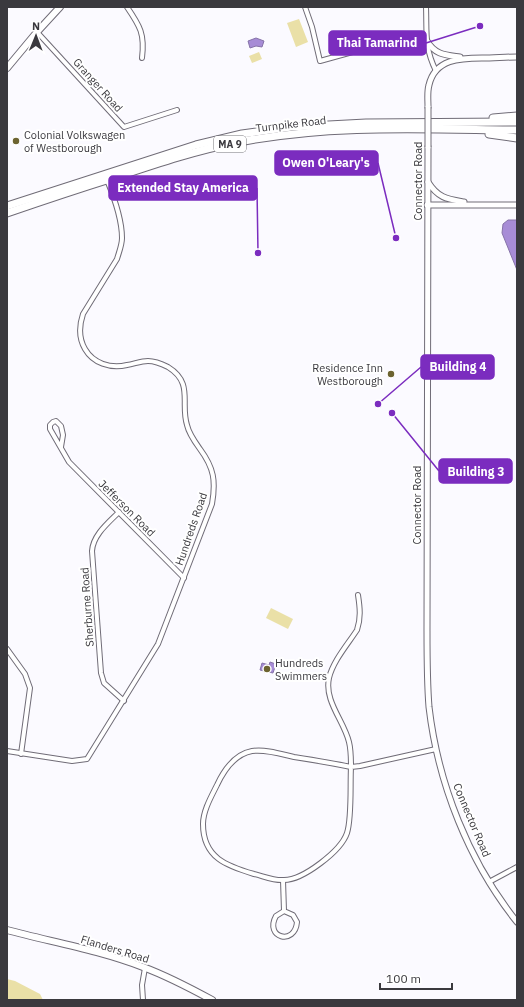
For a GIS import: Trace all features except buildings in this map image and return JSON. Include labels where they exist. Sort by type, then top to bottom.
[{"type":"highway","points":[[476,122],[487,118],[517,116]]},
{"type":"highway","name":"Turnpike Road","points":[[7,206],[196,145],[242,134],[291,127],[366,123],[517,122]]},
{"type":"highway","points":[[462,129],[474,133],[495,134],[517,138]]},
{"type":"highway","name":"Turnpike Road","points":[[7,213],[189,153],[239,141],[326,130],[517,130]]},
{"type":"main road","points":[[7,68],[60,7]]},
{"type":"main road","name":"Flanders Road","points":[[7,930],[103,954],[145,968],[174,980],[212,1000]]},
{"type":"street","points":[[127,7],[140,27],[143,38],[142,58]]},
{"type":"street","points":[[305,7],[312,27],[320,61],[385,43],[427,41]]},
{"type":"street","points":[[426,7],[429,55],[436,70],[452,60],[517,57]]},
{"type":"street","name":"Granger Road","points":[[37,32],[124,127],[177,110]]},
{"type":"street","points":[[427,41],[432,48],[441,55],[473,58]]},
{"type":"street","name":"Connector Road","points":[[436,70],[429,84],[428,107],[427,646],[429,706],[436,749],[454,810],[489,882],[517,922]]},
{"type":"street","name":"Hundreds Road","points":[[7,751],[72,761],[87,759],[158,644],[212,504],[214,482],[213,472],[209,462],[186,425],[185,393],[182,383],[176,374],[168,367],[148,361],[116,367],[106,365],[96,361],[88,354],[82,345],[79,334],[79,324],[83,314],[117,259],[121,249],[121,228],[107,180]]},
{"type":"street","points":[[428,180],[438,194],[447,199],[477,204]]},
{"type":"street","points":[[427,205],[517,205]]},
{"type":"street","name":"Jefferson Road","points":[[61,447],[63,435],[62,426],[59,423],[53,422],[50,425],[50,429],[69,462],[184,578]]},
{"type":"street","name":"Sherburne Road","points":[[119,512],[96,537],[92,545],[92,551],[101,673],[104,683],[124,701]]},
{"type":"street","points":[[358,596],[361,616],[357,630],[332,671],[328,683],[331,700],[349,742],[351,754],[351,767],[349,823],[347,833],[343,841],[337,848],[303,874],[284,880],[272,879],[230,867],[211,853],[206,844],[203,824],[204,814],[218,782],[225,771],[235,759],[244,753],[254,751],[274,753],[351,767],[436,749]]},
{"type":"street","points":[[7,649],[25,674],[30,688],[21,754]]},
{"type":"street","points":[[489,882],[517,867]]},
{"type":"street","points":[[284,880],[284,911]]},
{"type":"street","points":[[284,911],[292,915],[297,922],[294,932],[286,937],[277,934],[273,925],[276,916],[284,911]]},
{"type":"street","points":[[143,1000],[142,985],[145,968]]},
{"type":"shaded area","points":[[299,19],[308,42],[296,47],[287,23]]},
{"type":"shaded area","points":[[256,38],[264,41],[262,47],[256,46],[250,48],[248,41]]},
{"type":"shaded area","points":[[259,52],[262,59],[252,63],[249,56]]},
{"type":"shaded area","points":[[508,220],[517,220],[517,270],[502,233],[503,224]]},
{"type":"shaded area","points":[[271,608],[293,619],[288,629],[266,618]]},
{"type":"shaded area","name":"Hundreds Swimmers","points":[[270,662],[276,664],[273,673],[260,670],[262,663],[269,665]]},
{"type":"shaded area","points":[[7,979],[15,981],[40,994],[43,1000],[7,1000]]},
{"type":"place","name":"Thai Tamarind","points":[[480,26]]},
{"type":"place","name":"Colonial Volkswagen of Westborough","points":[[16,141]]},
{"type":"place","name":"Owen O'Leary's","points":[[396,238]]},
{"type":"place","name":"Extended Stay America","points":[[258,253]]},
{"type":"place","name":"Residence Inn Westborough","points":[[391,374]]},
{"type":"place","name":"Building 4","points":[[378,404]]},
{"type":"place","name":"Building 3","points":[[392,413]]},
{"type":"place","name":"Hundreds Swimmers","points":[[267,669]]}]
